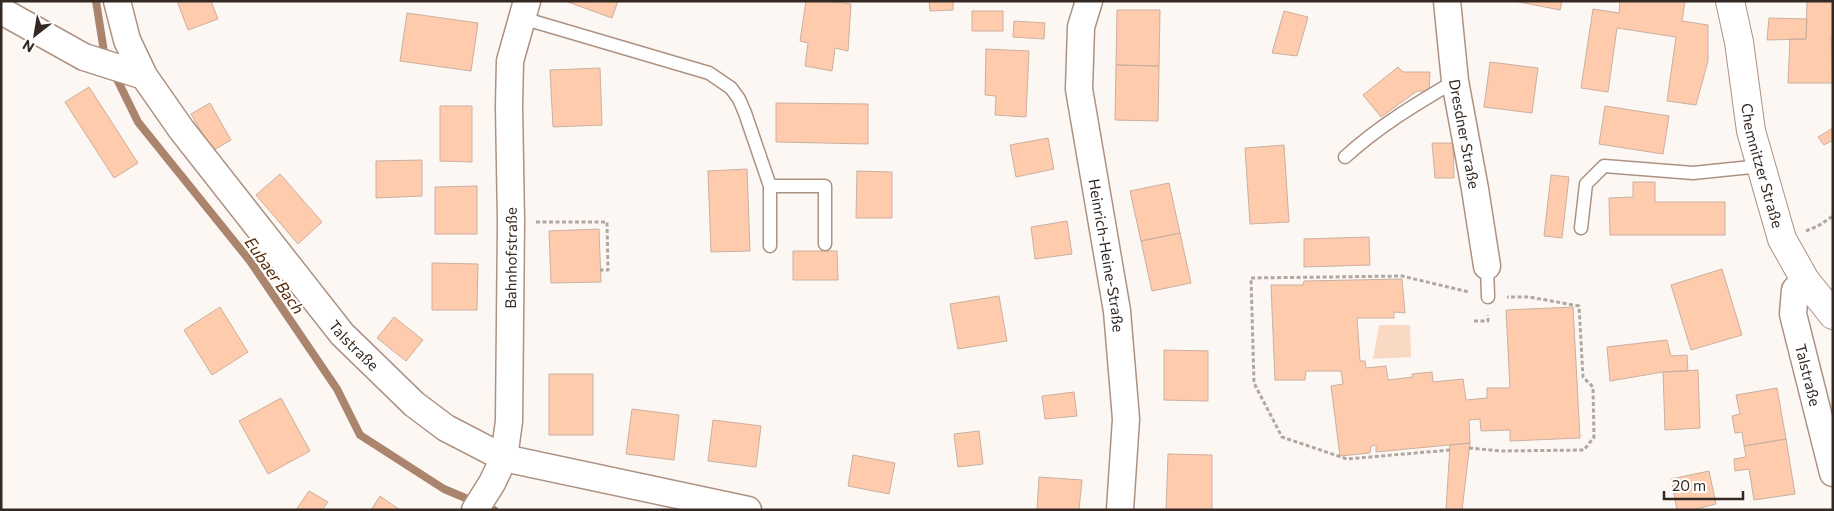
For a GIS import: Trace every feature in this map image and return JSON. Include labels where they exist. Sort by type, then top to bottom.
[{"type":"street","name":"Talstraße","points":[[118,1],[126,40],[138,74],[342,334],[414,404],[446,428],[504,458],[748,510]]},
{"type":"street","name":"Heinrich-Heine-Straße","points":[[1089,1],[1081,27],[1079,89],[1117,311],[1126,419],[1120,510]]},
{"type":"street","name":"Dresdner Straße","points":[[1447,1],[1455,81],[1487,266]]},
{"type":"street","name":"Chemnitzer Straße","points":[[1730,1],[1739,42],[1751,131],[1782,240],[1805,280],[1833,315]]},
{"type":"street","points":[[1,10],[84,57],[138,74]]},
{"type":"street","name":"Bahnhofstraße","points":[[475,510],[492,483],[504,458],[509,421],[510,61],[524,10]]},
{"type":"street","name":"Talstraße","points":[[1805,280],[1795,290],[1794,314],[1833,473]]},
{"type":"lane","points":[[524,10],[709,73],[731,88],[739,99],[770,186],[770,246]]},
{"type":"lane","points":[[1345,157],[1394,118],[1455,81]]},
{"type":"lane","points":[[1581,228],[1586,184],[1604,166],[1693,173],[1761,166]]},
{"type":"lane","points":[[770,186],[825,186],[825,244]]},
{"type":"lane","points":[[1487,266],[1488,297]]},
{"type":"path","points":[[539,222],[608,222],[608,270],[600,270]]},
{"type":"path","points":[[1450,450],[1347,459],[1282,437],[1254,383],[1251,278],[1402,276],[1488,297],[1529,297],[1579,306],[1583,377],[1593,387],[1594,437],[1584,450],[1501,451],[1469,448]]},
{"type":"shaded area","points":[[1379,325],[1410,325],[1411,357],[1373,359]]},
{"type":"building","points":[[177,1],[211,1],[218,19],[188,30]]},
{"type":"building","points":[[565,1],[618,1],[612,18]]},
{"type":"building","points":[[806,1],[831,1],[851,4],[848,51],[835,48],[832,71],[805,66],[808,43],[800,41]]},
{"type":"building","points":[[929,1],[953,1],[953,10],[930,11]]},
{"type":"building","points":[[1514,1],[1562,1],[1560,10]]},
{"type":"building","points":[[1620,1],[1685,1],[1682,21],[1708,25],[1708,61],[1696,105],[1667,101],[1676,37],[1617,28],[1608,92],[1581,88],[1593,9],[1619,13]]},
{"type":"building","points":[[1807,1],[1833,1],[1833,37],[1831,36],[1833,83],[1788,83],[1790,39],[1806,39]]},
{"type":"building","points":[[1117,10],[1160,10],[1159,66],[1116,65]]},
{"type":"building","points":[[972,11],[1003,11],[1003,31],[972,31]]},
{"type":"building","points":[[1284,11],[1308,17],[1297,56],[1272,53]]},
{"type":"building","points":[[407,13],[478,23],[471,71],[400,61]]},
{"type":"building","points":[[1769,18],[1807,19],[1806,39],[1767,40]]},
{"type":"building","points":[[1014,21],[1045,23],[1044,39],[1013,37]]},
{"type":"building","points":[[986,49],[1029,51],[1026,117],[995,115],[996,96],[985,95]]},
{"type":"building","points":[[1490,62],[1538,68],[1532,113],[1484,107]]},
{"type":"building","points":[[1116,65],[1159,66],[1158,121],[1115,120]]},
{"type":"building","points":[[1398,67],[1403,72],[1430,72],[1429,91],[1417,91],[1381,117],[1363,95]]},
{"type":"building","points":[[600,68],[602,125],[553,127],[550,70]]},
{"type":"building","points":[[89,87],[138,163],[114,178],[65,102]]},
{"type":"building","points":[[210,103],[231,140],[212,151],[191,114]]},
{"type":"building","points":[[776,103],[868,104],[868,144],[776,142]]},
{"type":"building","points":[[440,106],[472,106],[472,162],[440,161]]},
{"type":"building","points":[[1605,106],[1669,116],[1663,154],[1599,144]]},
{"type":"building","points":[[1833,128],[1833,140],[1824,145],[1818,137]]},
{"type":"building","points":[[1048,138],[1054,169],[1016,177],[1010,145]]},
{"type":"building","points":[[1432,143],[1453,143],[1454,178],[1435,178]]},
{"type":"building","points":[[1284,145],[1289,222],[1250,224],[1245,148]]},
{"type":"building","points":[[422,160],[422,196],[376,198],[376,161]]},
{"type":"building","points":[[747,169],[750,251],[711,252],[708,171]]},
{"type":"building","points":[[857,171],[892,172],[892,218],[856,218]]},
{"type":"building","points":[[280,174],[322,222],[298,244],[256,195]]},
{"type":"building","points":[[1551,175],[1569,177],[1562,238],[1544,236]]},
{"type":"building","points":[[1633,182],[1655,182],[1655,202],[1725,202],[1725,235],[1610,235],[1609,198],[1633,197]]},
{"type":"building","points":[[1169,183],[1180,233],[1141,241],[1130,191]]},
{"type":"building","points":[[477,186],[477,234],[435,234],[435,187]]},
{"type":"building","points":[[1067,221],[1072,254],[1035,259],[1031,227]]},
{"type":"building","points":[[599,229],[601,282],[551,283],[549,231]]},
{"type":"building","points":[[1180,233],[1191,283],[1152,291],[1141,241]]},
{"type":"building","points":[[1369,237],[1370,265],[1304,267],[1304,239]]},
{"type":"building","points":[[793,251],[837,251],[838,280],[793,280]]},
{"type":"building","points":[[432,263],[478,264],[477,310],[432,310]]},
{"type":"building","points":[[1722,269],[1742,335],[1691,350],[1671,285]]},
{"type":"building","points":[[1402,279],[1405,313],[1394,312],[1394,318],[1357,318],[1360,361],[1365,361],[1366,368],[1386,366],[1388,380],[1413,377],[1412,374],[1432,372],[1433,382],[1463,379],[1466,400],[1487,398],[1487,388],[1510,388],[1506,310],[1573,307],[1580,438],[1510,441],[1510,430],[1481,431],[1480,419],[1469,420],[1470,443],[1376,452],[1376,445],[1371,446],[1370,453],[1340,456],[1331,386],[1343,384],[1341,371],[1306,371],[1305,380],[1275,380],[1271,285],[1303,285],[1304,281]]},
{"type":"building","points":[[999,296],[1007,341],[958,349],[950,304]]},
{"type":"building","points":[[220,307],[248,352],[212,375],[184,330]]},
{"type":"building","points":[[394,317],[423,340],[406,361],[377,338]]},
{"type":"building","points":[[1667,340],[1671,356],[1687,355],[1688,371],[1663,372],[1610,381],[1607,347]]},
{"type":"building","points":[[1164,350],[1208,351],[1208,401],[1164,400]]},
{"type":"building","points":[[1698,370],[1700,428],[1665,430],[1663,372]]},
{"type":"building","points":[[549,374],[593,374],[593,435],[549,435]]},
{"type":"building","points":[[1777,388],[1786,439],[1744,446],[1742,432],[1735,433],[1732,416],[1740,414],[1736,395]]},
{"type":"building","points":[[1074,392],[1077,416],[1045,419],[1042,396]]},
{"type":"building","points":[[281,398],[310,451],[268,474],[239,421]]},
{"type":"building","points":[[632,409],[679,415],[674,460],[626,454]]},
{"type":"building","points":[[713,420],[761,426],[756,467],[708,461]]},
{"type":"building","points":[[979,431],[983,464],[958,467],[954,434]]},
{"type":"building","points":[[1786,439],[1795,494],[1754,500],[1749,469],[1735,471],[1734,459],[1746,457],[1744,446]]},
{"type":"building","points":[[1470,443],[1462,510],[1446,510],[1450,445]]},
{"type":"building","points":[[1168,454],[1212,455],[1212,510],[1166,510]]},
{"type":"building","points":[[853,455],[895,463],[889,494],[848,486]]},
{"type":"building","points":[[1709,471],[1716,504],[1692,510],[1677,510],[1671,479]]},
{"type":"building","points":[[1039,477],[1082,480],[1079,510],[1037,510]]},
{"type":"building","points":[[309,491],[328,502],[322,510],[296,510]]},
{"type":"building","points":[[380,496],[400,510],[371,510]]},
{"type":"waterway","name":"Eubaer Bach","points":[[96,1],[104,52],[107,58]]},
{"type":"waterway","name":"Eubaer Bach","points":[[114,73],[138,122],[250,261],[337,389],[360,435],[444,489],[494,510]]}]
